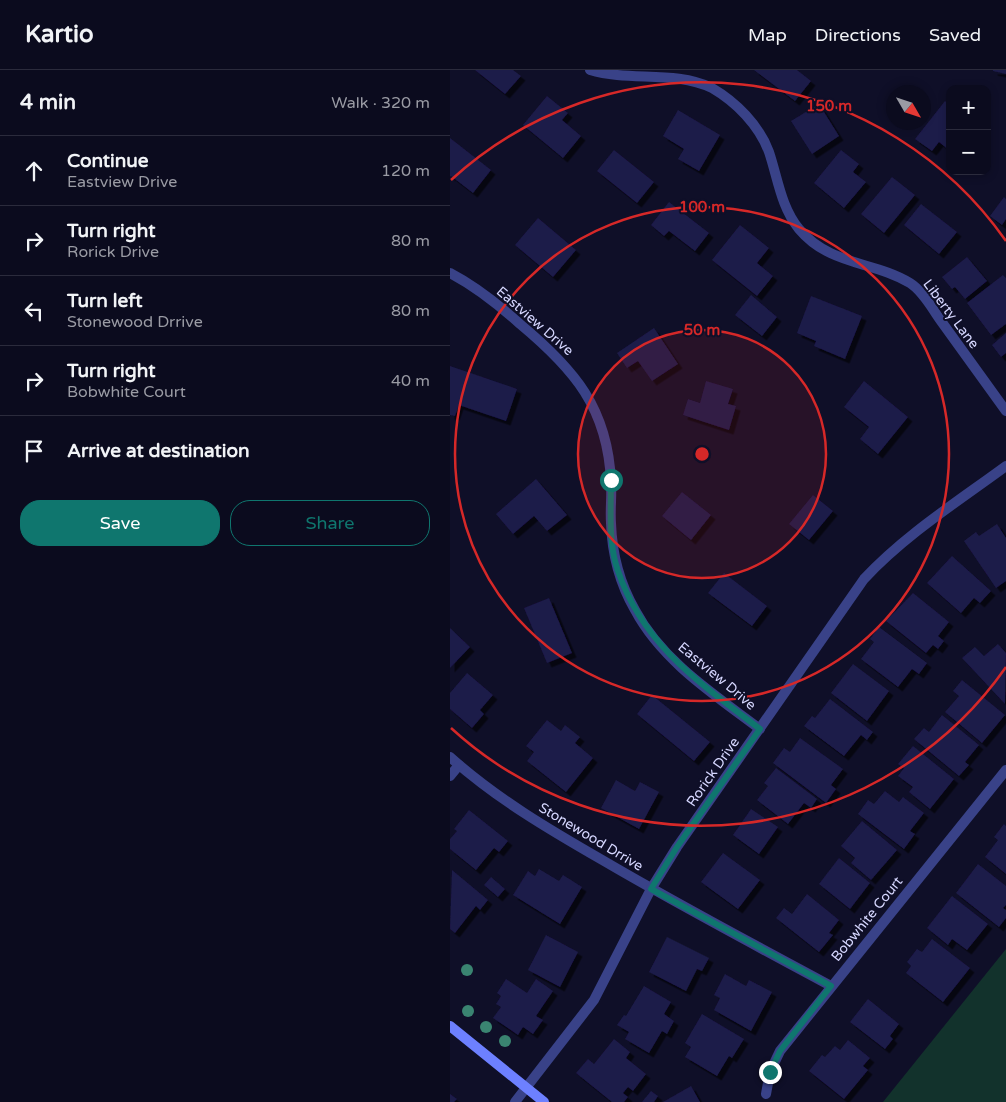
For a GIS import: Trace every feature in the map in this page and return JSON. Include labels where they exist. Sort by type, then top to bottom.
[{"type":"main road","points":[[450,1026],[544,1102]]},
{"type":"street","name":"Liberty Lane","points":[[590,70],[627,76],[658,73],[687,77],[712,87],[737,107],[755,126],[768,151],[785,207],[800,229],[816,244],[837,257],[859,266],[885,272],[912,284],[1006,411]]},
{"type":"street","name":"Eastview Drive","points":[[450,273],[499,306],[546,346],[573,373],[591,401],[604,432],[611,480],[611,524],[617,570],[635,610],[655,640],[685,670],[760,729]]},
{"type":"street","name":"Rorick Drive","points":[[515,1102],[594,1000],[651,889],[677,847],[864,579],[884,558],[1006,466]]},
{"type":"street","name":"Stonewood Drrive","points":[[450,757],[499,797],[535,821],[651,889],[831,986]]},
{"type":"street","points":[[450,776],[459,764]]},
{"type":"street","name":"Bobwhite Court","points":[[766,1094],[770,1072],[780,1051],[1006,770]]},
{"type":"green space","points":[[1006,949],[1006,1102],[883,1102]]},
{"type":"building","points":[[475,70],[513,70],[521,76],[505,94]]},
{"type":"building","points":[[754,70],[797,70],[811,81],[795,101]]},
{"type":"building","points":[[1006,70],[1006,74],[993,71]]},
{"type":"building","points":[[547,96],[568,113],[562,120],[581,136],[563,158],[523,125]]},
{"type":"building","points":[[946,102],[946,148],[939,142],[932,151],[915,139],[922,130],[931,130],[931,119]]},
{"type":"building","points":[[819,104],[839,136],[812,154],[791,121]]},
{"type":"building","points":[[678,110],[720,135],[699,171],[678,159],[684,149],[663,136]]},
{"type":"building","points":[[450,138],[491,170],[473,193],[450,177]]},
{"type":"building","points":[[614,150],[654,182],[637,203],[597,171]]},
{"type":"building","points":[[841,150],[859,164],[853,172],[866,182],[844,208],[814,183]]},
{"type":"building","points":[[892,177],[915,195],[884,233],[861,214]]},
{"type":"building","points":[[1004,197],[1006,199],[1006,219],[1002,225],[990,216]]},
{"type":"building","points":[[669,202],[709,233],[695,251],[669,231],[664,236],[651,225]]},
{"type":"building","points":[[921,204],[957,232],[939,254],[904,225]]},
{"type":"building","points":[[538,218],[576,250],[553,277],[515,245]]},
{"type":"building","points":[[740,225],[769,248],[757,263],[773,276],[757,296],[712,260]]},
{"type":"building","points":[[967,257],[987,281],[965,299],[955,287],[952,289],[942,277]]},
{"type":"building","points":[[1003,275],[1006,278],[1006,324],[991,335],[967,303]]},
{"type":"building","points":[[751,295],[777,317],[762,336],[735,315]]},
{"type":"building","points":[[811,296],[862,316],[845,359],[814,346],[816,341],[797,333]]},
{"type":"building","points":[[654,328],[678,364],[652,381],[638,361],[627,368],[617,353]]},
{"type":"building","points":[[1006,333],[1006,353],[1001,357],[992,345]]},
{"type":"building","points":[[450,366],[517,389],[506,421],[459,405],[455,416],[450,415]]},
{"type":"building","points":[[706,381],[733,389],[728,404],[736,406],[729,430],[683,415],[688,399],[700,403]]},
{"type":"building","points":[[864,381],[908,417],[878,454],[860,439],[869,427],[844,407]]},
{"type":"building","points":[[536,479],[567,515],[547,531],[534,516],[513,534],[496,514]]},
{"type":"building","points":[[682,492],[711,515],[691,540],[662,516]]},
{"type":"building","points":[[813,495],[833,511],[809,540],[789,524]]},
{"type":"building","points":[[997,524],[1006,538],[1006,581],[996,588],[964,541],[976,532],[979,536]]},
{"type":"building","points":[[952,556],[991,591],[980,603],[974,598],[961,613],[927,583]]},
{"type":"building","points":[[724,573],[767,606],[752,626],[708,593]]},
{"type":"building","points":[[913,593],[949,622],[938,636],[944,641],[938,649],[933,645],[926,653],[886,621]]},
{"type":"building","points":[[549,598],[572,653],[547,663],[524,608]]},
{"type":"building","points":[[879,627],[927,663],[919,674],[912,669],[898,687],[861,659],[874,642],[870,639]]},
{"type":"building","points":[[450,628],[470,647],[450,668]]},
{"type":"building","points":[[998,644],[1006,653],[1005,704],[962,658],[975,647],[984,656]]},
{"type":"building","points":[[853,664],[889,691],[867,721],[831,693]]},
{"type":"building","points":[[467,673],[493,695],[480,710],[484,714],[472,728],[450,709],[450,693]]},
{"type":"building","points":[[962,680],[1005,715],[982,743],[945,712],[959,696],[953,691]]},
{"type":"building","points":[[652,695],[710,742],[694,761],[637,714]]},
{"type":"building","points":[[830,699],[873,732],[867,740],[861,735],[844,756],[804,726],[812,716],[815,718]]},
{"type":"building","points":[[942,715],[979,745],[965,762],[969,765],[959,776],[914,739],[924,728],[929,732]]},
{"type":"building","points":[[547,720],[561,731],[565,725],[580,737],[575,743],[593,758],[566,792],[527,761],[534,752],[526,746]]},
{"type":"building","points":[[800,738],[843,769],[831,785],[836,789],[826,803],[773,763],[784,748],[790,752]]},
{"type":"building","points":[[913,746],[954,779],[930,809],[909,792],[913,787],[898,776],[904,768],[898,764]]},
{"type":"building","points":[[776,768],[817,799],[811,808],[804,803],[788,824],[757,800],[768,786],[764,783]]},
{"type":"building","points":[[616,780],[635,791],[640,782],[659,792],[639,829],[601,808]]},
{"type":"building","points":[[885,791],[899,802],[903,797],[924,813],[910,831],[915,834],[904,849],[858,814],[868,800],[874,804]]},
{"type":"building","points":[[751,809],[778,827],[759,854],[733,835]]},
{"type":"building","points":[[469,810],[508,841],[499,852],[494,848],[476,870],[450,849],[450,839],[457,831],[454,829]]},
{"type":"building","points":[[862,821],[897,850],[871,880],[851,863],[855,858],[841,846]]},
{"type":"building","points":[[1004,824],[1006,826],[1006,874],[985,857],[998,840],[994,837]]},
{"type":"building","points":[[723,853],[760,880],[738,909],[701,882]]},
{"type":"building","points":[[839,858],[870,883],[850,909],[819,884]]},
{"type":"building","points":[[978,864],[1006,886],[1006,905],[1003,908],[1006,910],[1006,918],[999,927],[956,893]]},
{"type":"building","points":[[539,869],[559,881],[563,875],[582,887],[560,924],[513,895],[528,871],[535,876]]},
{"type":"building","points":[[452,870],[488,900],[480,910],[476,906],[455,933],[450,929]]},
{"type":"building","points":[[491,877],[505,889],[498,897],[484,885]]},
{"type":"building","points":[[807,894],[839,920],[829,933],[833,935],[819,952],[776,918],[784,908],[792,914]]},
{"type":"building","points":[[952,896],[988,924],[967,950],[952,939],[948,945],[927,928]]},
{"type":"building","points":[[546,935],[578,952],[560,987],[528,970]]},
{"type":"building","points":[[667,937],[709,958],[702,971],[697,969],[686,991],[649,972]]},
{"type":"building","points":[[932,939],[970,968],[943,1002],[906,973],[911,966],[907,962],[917,949],[922,952]]},
{"type":"building","points":[[725,974],[746,986],[749,980],[772,992],[751,1031],[714,1010],[720,998],[714,995]]},
{"type":"building","points":[[506,979],[527,993],[536,979],[553,991],[536,1016],[543,1020],[533,1034],[523,1027],[518,1035],[493,1018],[501,1007],[496,1004],[501,996],[497,993]]},
{"type":"building","points":[[644,986],[671,1002],[664,1014],[674,1021],[667,1034],[662,1031],[649,1053],[625,1039],[629,1032],[617,1025],[624,1015],[626,1016]]},
{"type":"building","points":[[868,999],[899,1024],[890,1036],[893,1039],[885,1049],[850,1022]]},
{"type":"building","points":[[702,1014],[744,1039],[732,1058],[729,1056],[717,1076],[685,1057],[691,1047],[685,1043]]},
{"type":"building","points":[[614,1039],[630,1052],[626,1058],[646,1074],[633,1091],[628,1087],[623,1093],[628,1097],[624,1102],[612,1102],[576,1073],[588,1059],[594,1064]]},
{"type":"building","points":[[848,1040],[870,1058],[863,1066],[868,1070],[844,1099],[809,1071],[822,1055],[825,1057],[835,1046],[840,1050]]},
{"type":"building","points":[[691,1086],[700,1102],[663,1102]]},
{"type":"building","points":[[651,1091],[658,1096],[654,1102],[642,1102]]},
{"type":"building","points":[[450,1094],[457,1099],[454,1102],[450,1102]]},
{"type":"route","points":[[611,480],[611,524],[617,570],[635,610],[655,640],[685,670],[760,729],[677,847],[651,889],[831,986],[780,1051],[770,1072]]}]
